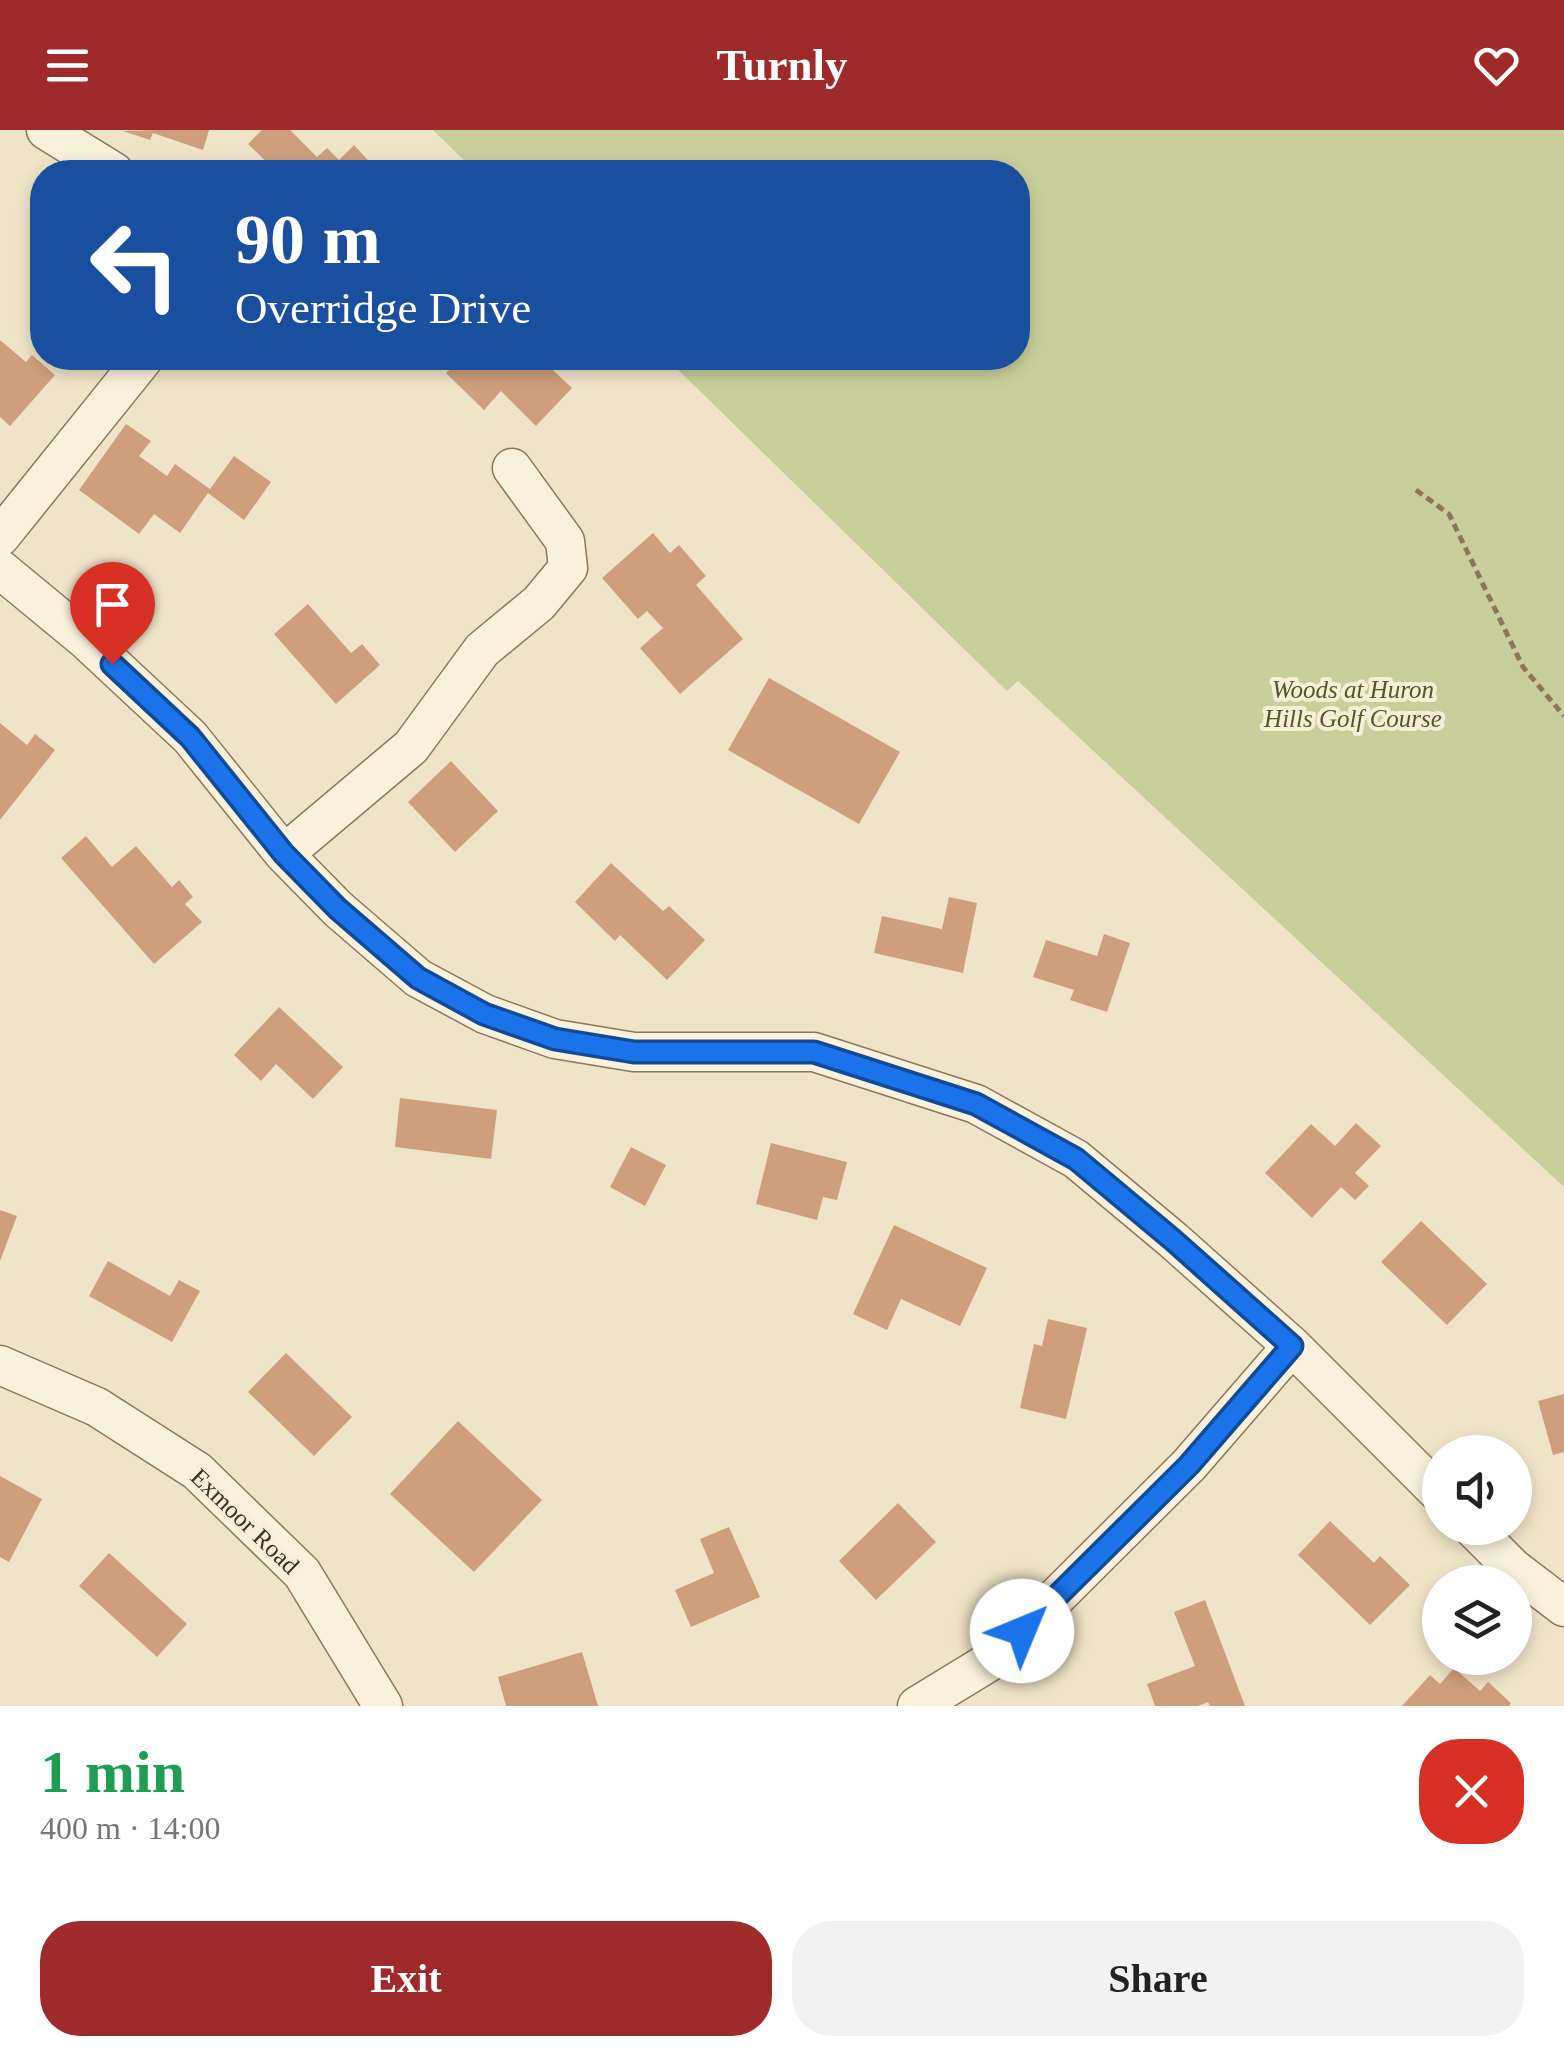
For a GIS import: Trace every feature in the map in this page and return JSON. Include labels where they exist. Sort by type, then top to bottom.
[{"type":"street","points":[[46,130],[95,160]]},
{"type":"street","points":[[0,537],[134,370]]},
{"type":"street","points":[[284,854],[411,747],[482,650],[539,603],[568,568],[565,540],[512,468]]},
{"type":"street","points":[[0,570],[86,640],[190,737],[284,854],[338,909],[418,978],[484,1014],[555,1039],[634,1052],[814,1052],[976,1104],[1076,1159],[1292,1346],[1422,1476]]},
{"type":"street","points":[[917,1706],[994,1659],[1189,1465],[1292,1346]]},
{"type":"street","name":"Exmoor Road","points":[[0,1365],[98,1407],[197,1471],[302,1573],[384,1706]]},
{"type":"street","points":[[1490,1545],[1564,1607]]},
{"type":"path","points":[[1416,490],[1449,514],[1523,667],[1564,716]]},
{"type":"green space","name":"Woods at Huron Hills Golf Course","points":[[433,130],[1564,130],[1564,1187],[1018,681],[1007,691],[678,370],[1030,370],[1030,160],[464,160]]},
{"type":"building","points":[[209,130],[203,150],[153,133],[150,140],[123,131]]},
{"type":"building","points":[[262,130],[290,130],[317,157],[327,148],[339,160],[265,160],[248,144]]},
{"type":"building","points":[[354,145],[368,160],[339,160]]},
{"type":"building","points":[[0,340],[26,362],[30,357],[30,370],[49,370],[55,375],[10,426],[0,417]]},
{"type":"building","points":[[553,370],[572,388],[536,426],[501,391],[484,410],[446,373]]},
{"type":"building","points":[[126,424],[151,441],[139,456],[167,476],[175,464],[210,489],[234,456],[271,482],[244,520],[208,493],[180,533],[154,514],[139,534],[79,490]]},
{"type":"building","points":[[653,533],[670,553],[679,545],[706,576],[696,585],[743,639],[680,694],[640,648],[663,628],[647,611],[638,619],[602,578]]},
{"type":"building","points":[[308,604],[351,653],[362,644],[380,665],[336,704],[274,634]]},
{"type":"building","points":[[769,678],[900,752],[859,824],[728,750]]},
{"type":"building","points":[[0,723],[27,745],[35,734],[55,750],[0,820]]},
{"type":"building","points":[[451,761],[498,811],[455,852],[408,802]]},
{"type":"building","points":[[86,836],[112,867],[136,846],[172,887],[179,880],[193,897],[185,904],[202,922],[154,964],[61,858]]},
{"type":"building","points":[[611,863],[663,911],[669,906],[705,940],[667,980],[620,935],[615,941],[575,902]]},
{"type":"building","points":[[949,897],[977,903],[963,973],[874,953],[882,916],[942,929]]},
{"type":"building","points":[[1104,934],[1130,943],[1107,1012],[1070,1000],[1074,990],[1033,977],[1046,940],[1097,956]]},
{"type":"building","points":[[279,1007],[343,1067],[313,1099],[276,1064],[261,1081],[234,1055]]},
{"type":"building","points":[[400,1098],[497,1110],[491,1159],[395,1147]]},
{"type":"building","points":[[1356,1123],[1381,1146],[1355,1173],[1369,1186],[1355,1200],[1341,1187],[1312,1218],[1265,1173],[1311,1124],[1335,1146]]},
{"type":"building","points":[[771,1143],[847,1162],[837,1200],[823,1197],[817,1220],[756,1204]]},
{"type":"building","points":[[631,1147],[666,1165],[645,1206],[610,1187]]},
{"type":"building","points":[[0,1210],[17,1216],[0,1261]]},
{"type":"building","points":[[1421,1221],[1487,1284],[1447,1325],[1381,1262]]},
{"type":"building","points":[[894,1225],[987,1268],[960,1326],[901,1299],[887,1330],[853,1314]]},
{"type":"building","points":[[108,1261],[170,1296],[179,1280],[200,1291],[172,1342],[89,1296]]},
{"type":"building","points":[[1048,1319],[1087,1328],[1066,1419],[1020,1408],[1034,1344],[1042,1346]]},
{"type":"building","points":[[286,1353],[352,1417],[314,1456],[248,1392]]},
{"type":"building","points":[[1564,1394],[1564,1452],[1553,1455],[1538,1401]]},
{"type":"building","points":[[458,1421],[542,1500],[474,1572],[390,1494]]},
{"type":"building","points":[[0,1476],[42,1499],[9,1562],[0,1557]]},
{"type":"building","points":[[898,1503],[936,1542],[876,1600],[839,1561]]},
{"type":"building","points":[[1330,1521],[1374,1563],[1380,1556],[1410,1585],[1370,1625],[1298,1555]]},
{"type":"building","points":[[729,1527],[760,1597],[691,1627],[675,1590],[714,1573],[700,1539]]},
{"type":"building","points":[[109,1553],[187,1624],[157,1657],[79,1586]]},
{"type":"building","points":[[1205,1600],[1245,1706],[1210,1706],[1208,1702],[1198,1706],[1155,1706],[1147,1684],[1195,1666],[1174,1612]]},
{"type":"building","points":[[582,1652],[598,1706],[506,1706],[498,1677]]},
{"type":"building","points":[[1430,1675],[1440,1684],[1448,1675],[1462,1675],[1480,1691],[1488,1682],[1511,1703],[1402,1706]]},
{"type":"route","points":[[112,664],[190,737],[284,854],[338,909],[418,978],[484,1014],[555,1039],[634,1052],[814,1052],[976,1104],[1076,1159],[1292,1346],[1189,1465],[1022,1631]]}]
